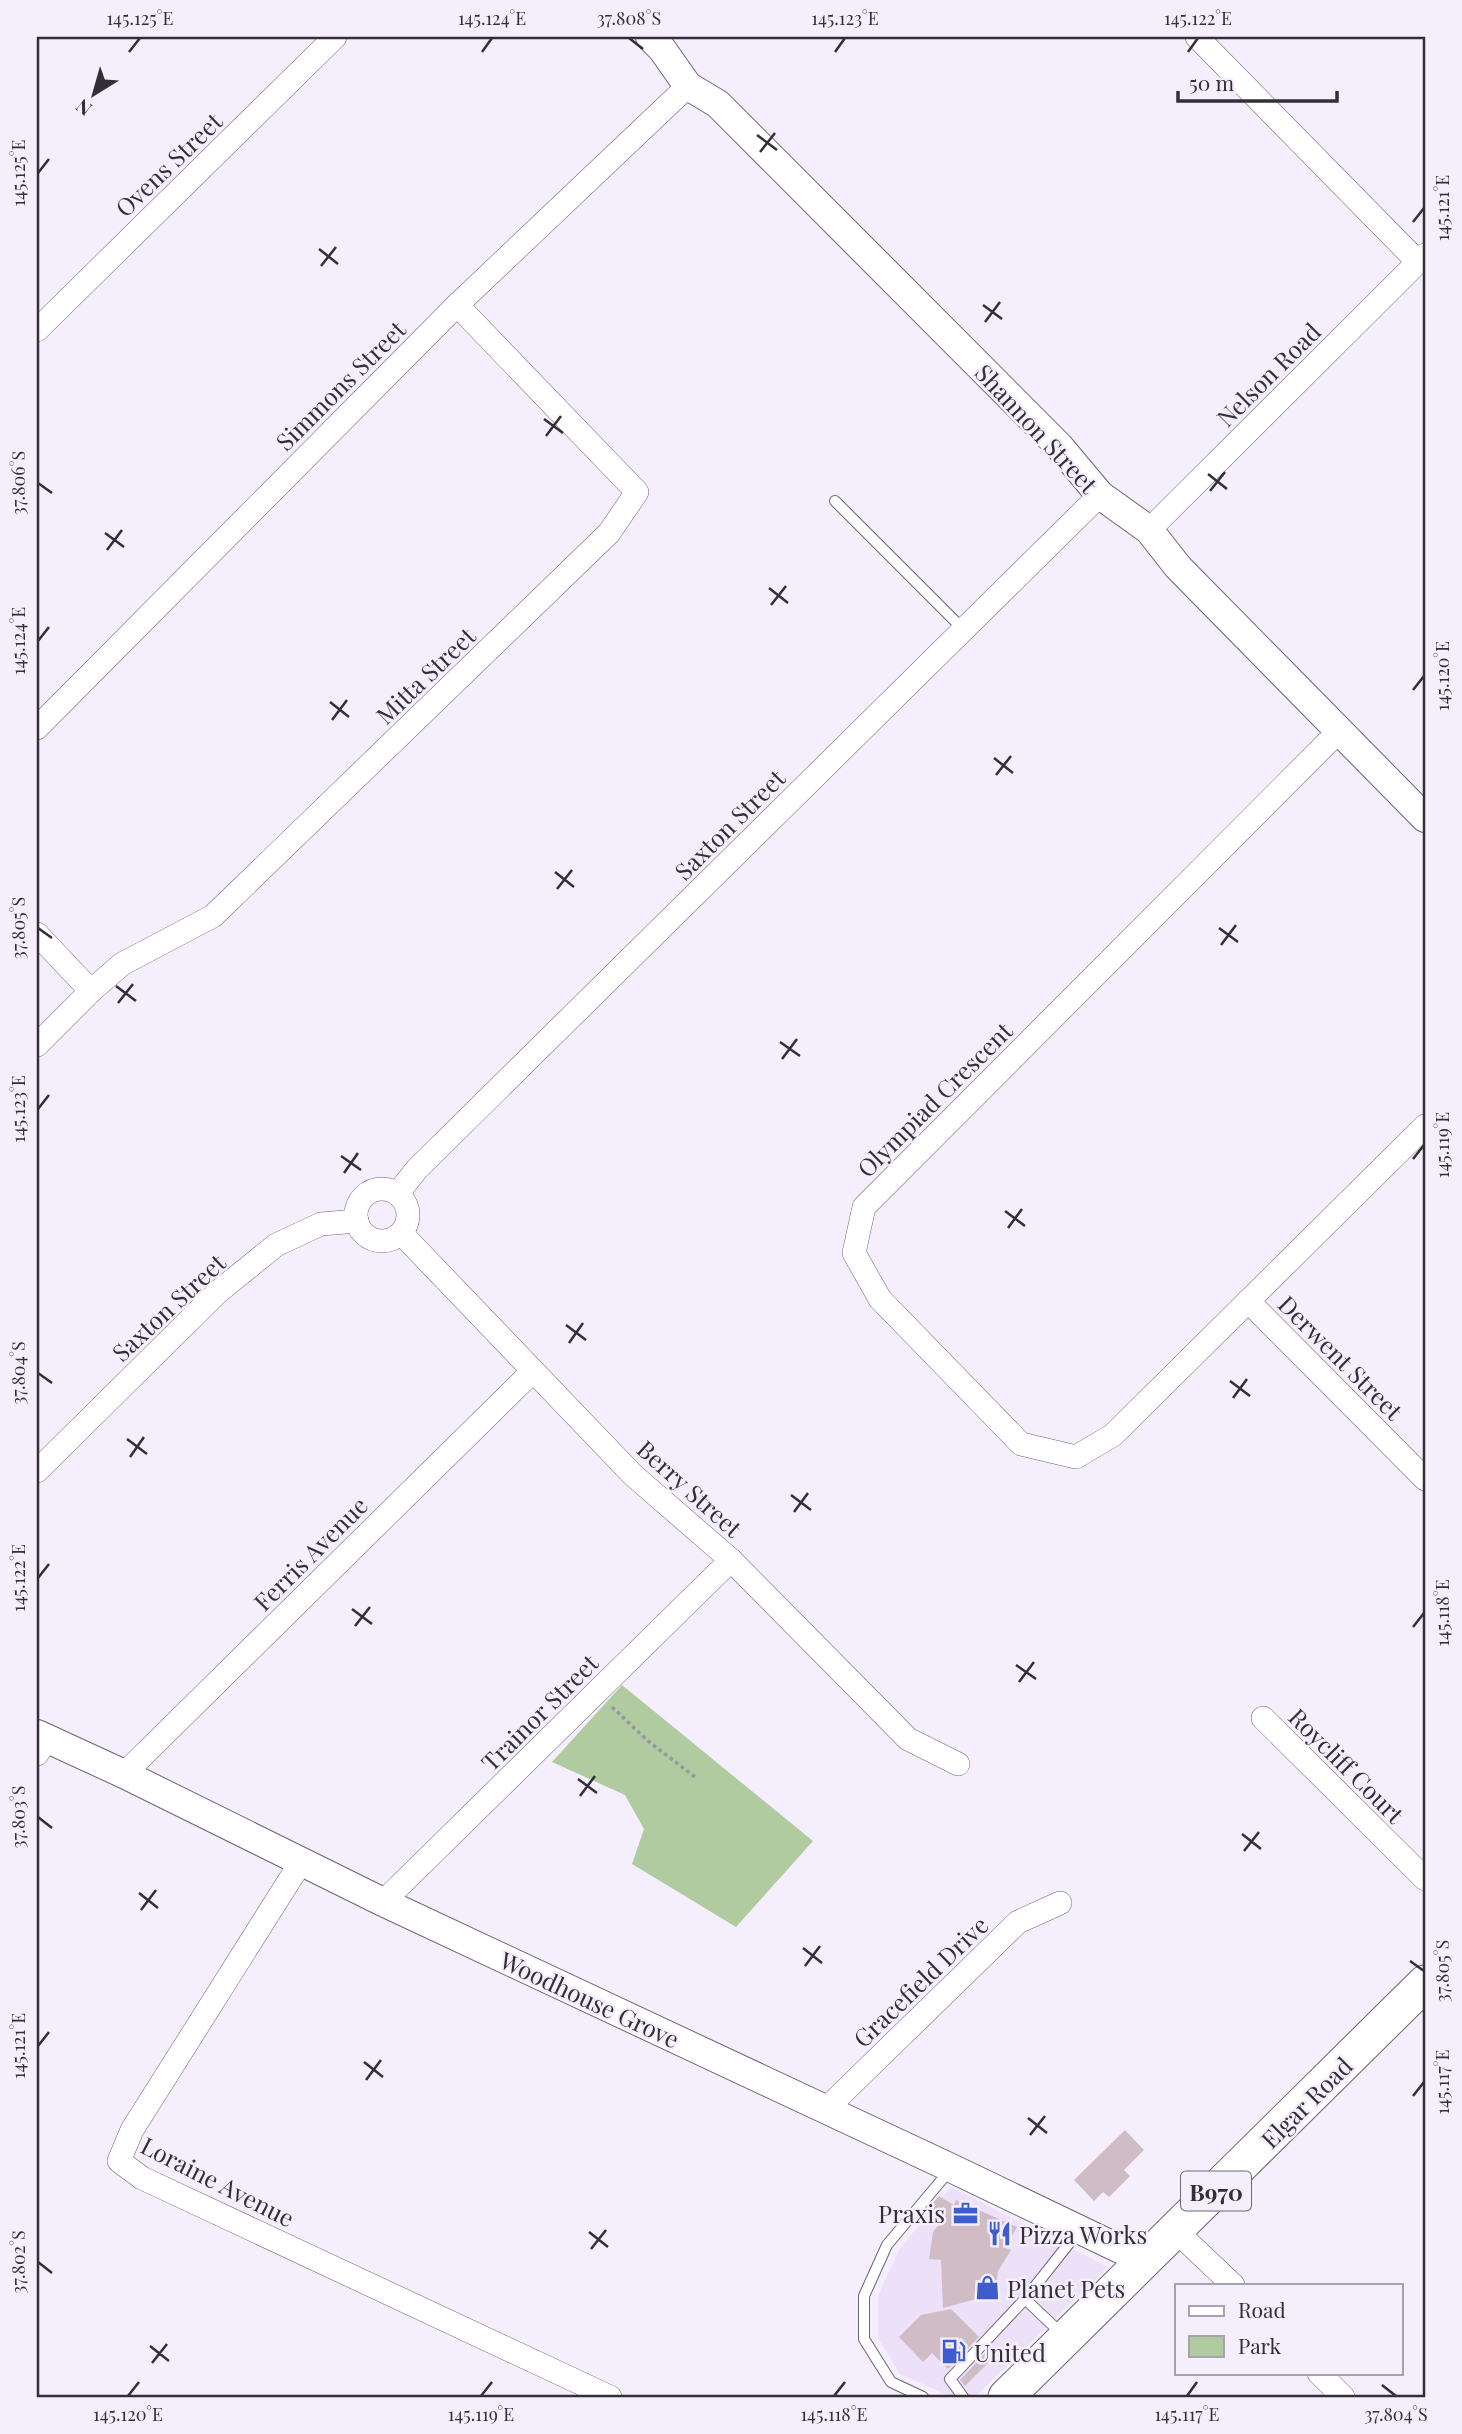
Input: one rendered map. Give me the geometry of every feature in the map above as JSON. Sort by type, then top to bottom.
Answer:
[{"type":"main road","name":"Elgar Road","points":[[1006,2397],[1425,1983]]},
{"type":"street","name":"Ovens Street","points":[[37,330],[335,37]]},
{"type":"street","name":"Shannon Street","points":[[650,37],[662,49],[688,86],[718,104],[1059,446],[1100,495],[1150,530],[1178,567],[1424,814]]},
{"type":"street","points":[[1196,37],[1422,259]]},
{"type":"street","name":"Simmons Street","points":[[37,728],[457,305],[688,86]]},
{"type":"street","name":"Nelson Road","points":[[1150,530],[1422,259]]},
{"type":"street","name":"Mitta Street","points":[[37,1045],[121,964],[213,916],[609,533],[637,492],[457,305]]},
{"type":"street","name":"Saxton Street","points":[[398,1194],[427,1159],[1100,495]]},
{"type":"street","name":"Olympiad Crescent","points":[[1339,731],[864,1207],[854,1254],[880,1299],[1021,1444],[1076,1457],[1113,1435],[1425,1126]]},
{"type":"street","points":[[37,934],[91,991]]},
{"type":"street","points":[[386,1188],[398,1194],[405,1202],[407,1224],[401,1233],[388,1240],[373,1239],[360,1228],[357,1221],[359,1203],[375,1189],[386,1188]]},
{"type":"street","name":"Saxton Street","points":[[37,1471],[218,1292],[276,1245],[321,1224],[357,1221]]},
{"type":"street","name":"Berry Street","points":[[401,1233],[634,1475],[731,1560],[908,1739],[958,1764]]},
{"type":"street","name":"Derwent Street","points":[[1248,1301],[1425,1479]]},
{"type":"street","name":"Ferris Avenue","points":[[124,1774],[533,1371]]},
{"type":"street","name":"Trainor Street","points":[[383,1902],[731,1560]]},
{"type":"street","name":"Roycliff Court","points":[[1263,1718],[1425,1879]]},
{"type":"street","name":"Woodhouse Grove","points":[[40,1742],[124,1774],[383,1902],[1145,2261]]},
{"type":"street","name":"Loraine Avenue","points":[[301,1862],[132,2130],[119,2161],[142,2178],[610,2397]]},
{"type":"street","name":"Gracefield Drive","points":[[826,2109],[1018,1922],[1060,1903]]},
{"type":"street","points":[[1176,2231],[1232,2284]]},
{"type":"street","points":[[1320,2374],[1343,2397]]},
{"type":"lane","points":[[835,501],[963,629]]},
{"type":"lane","points":[[923,2397],[891,2382],[864,2339],[864,2296],[887,2245],[951,2168]]},
{"type":"lane","points":[[963,2397],[950,2379],[1025,2299],[1080,2230]]},
{"type":"lane","points":[[1025,2299],[1067,2338]]},
{"type":"path","points":[[612,1707],[648,1741],[695,1777]]},
{"type":"shaded area","points":[[951,2187],[1108,2267],[975,2397],[952,2397],[900,2374],[878,2338],[878,2296],[900,2248]]},
{"type":"green space","points":[[622,1685],[813,1841],[736,1927],[632,1864],[644,1829],[625,1795],[552,1762]]},
{"type":"building","points":[[1125,2130],[1144,2150],[1124,2170],[1130,2176],[1109,2197],[1103,2192],[1094,2201],[1074,2180]]},
{"type":"building","points":[[939,2196],[954,2205],[956,2200],[1017,2227],[1005,2248],[1011,2250],[998,2271],[995,2294],[943,2308],[941,2260],[929,2259],[933,2232],[943,2219],[925,2212]]},
{"type":"building","points":[[951,2309],[979,2337],[948,2369],[932,2353],[923,2362],[899,2337],[921,2315]]},
{"type":"building","points":[[990,2348],[996,2355],[965,2386],[960,2380]]},
{"type":"place","name":"Praxis","points":[[965,2213]]},
{"type":"place","name":"Pizza Works","points":[[999,2234]]},
{"type":"place","name":"Planet Pets","points":[[987,2288]]},
{"type":"place","name":"United","points":[[954,2352]]}]
